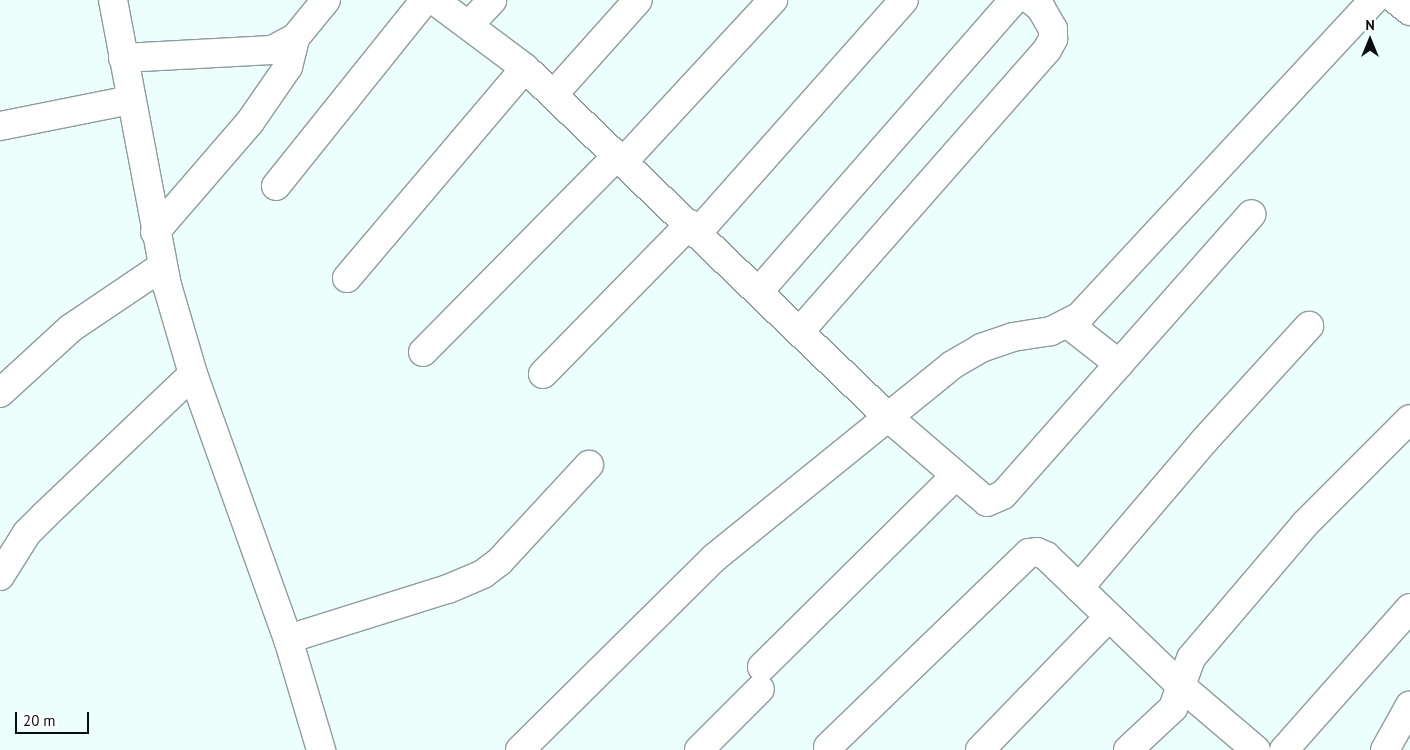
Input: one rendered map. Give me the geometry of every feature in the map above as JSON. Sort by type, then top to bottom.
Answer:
[{"type":"street","points":[[113,0],[130,100],[163,266],[194,374],[288,639],[321,750]]},
{"type":"street","points":[[123,58],[272,50],[294,38],[326,0]]},
{"type":"street","points":[[276,186],[425,0]]},
{"type":"street","points":[[434,0],[525,68],[760,290],[888,417],[978,497],[987,502],[995,501],[1252,214]]},
{"type":"street","points":[[469,25],[492,0]]},
{"type":"street","points":[[553,95],[638,0]]},
{"type":"street","points":[[423,352],[620,159],[773,0]]},
{"type":"street","points":[[543,374],[694,228],[904,0]]},
{"type":"street","points":[[760,290],[1014,0]]},
{"type":"street","points":[[520,750],[714,558],[966,356],[1013,337],[1051,330],[1068,324],[1080,316],[1374,0]]},
{"type":"street","points":[[1396,0],[1410,11]]},
{"type":"street","points":[[801,330],[1047,50],[1053,39],[1053,29],[1040,3]]},
{"type":"street","points":[[155,232],[250,122],[288,67],[294,38]]},
{"type":"street","points":[[347,278],[525,68]]},
{"type":"street","points":[[0,126],[130,100]]},
{"type":"street","points":[[0,393],[71,328],[163,266]]},
{"type":"street","points":[[1068,324],[1119,364]]},
{"type":"street","points":[[1079,588],[1204,441],[1309,326]]},
{"type":"street","points":[[0,576],[27,534],[45,514],[194,374]]},
{"type":"street","points":[[1128,750],[1173,708],[1182,688],[1191,658],[1305,524],[1410,419]]},
{"type":"street","points":[[288,639],[448,589],[483,574],[500,561],[589,465]]},
{"type":"street","points":[[699,750],[761,678],[955,476]]},
{"type":"street","points":[[828,748],[1029,553],[1046,556],[1182,688],[1256,750]]},
{"type":"street","points":[[1284,750],[1410,608]]},
{"type":"street","points":[[980,750],[1109,617]]},
{"type":"street","points":[[1386,750],[1410,705]]}]
